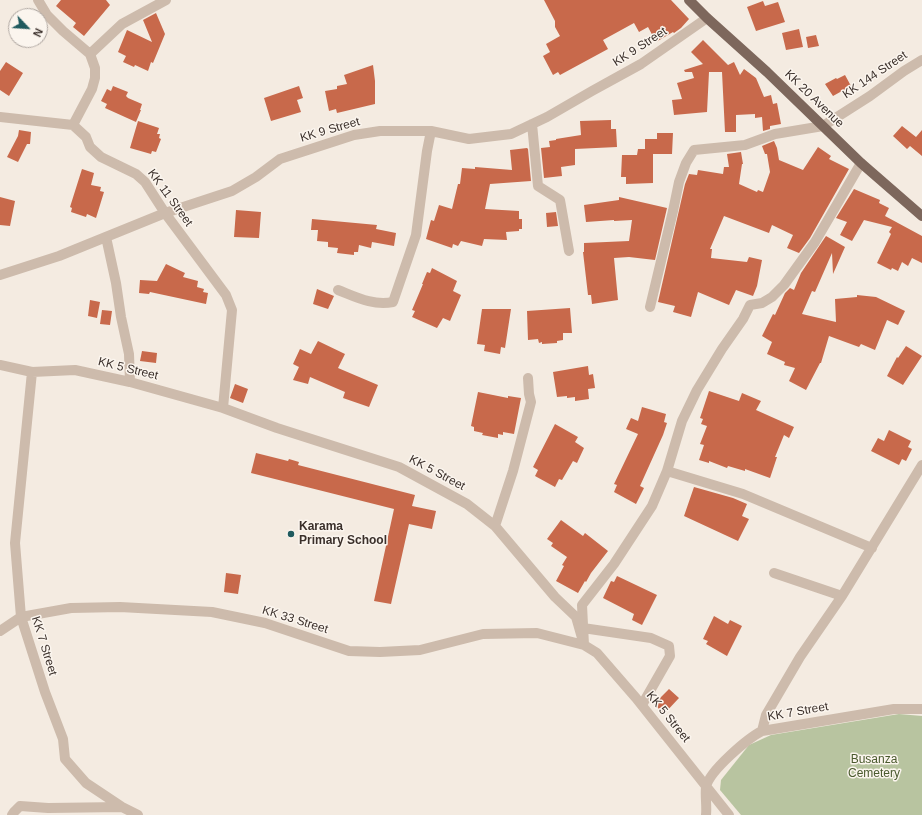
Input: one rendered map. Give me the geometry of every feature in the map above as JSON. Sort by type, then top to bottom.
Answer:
[{"type":"main road","name":"KK 20 Avenue","points":[[689,0],[706,18],[767,72],[861,163],[922,216]]},
{"type":"street","points":[[0,117],[73,126],[92,89],[95,78],[95,68],[90,54],[63,31],[47,14],[38,0]]},
{"type":"street","points":[[90,54],[122,24],[166,0]]},
{"type":"street","name":"KK 9 Street","points":[[0,275],[59,256],[165,213],[232,191],[256,177],[280,159],[354,135],[380,132],[431,132],[469,139],[511,134],[547,117],[641,64],[706,18]]},
{"type":"street","name":"KK 144 Street","points":[[823,126],[922,60]]},
{"type":"street","points":[[532,124],[538,186],[560,200],[568,251]]},
{"type":"street","name":"KK 11 Street","points":[[73,126],[86,137],[90,147],[101,157],[136,174],[145,182],[165,213],[226,295],[232,310],[223,408]]},
{"type":"street","points":[[650,307],[674,211],[679,182],[686,163],[694,150],[745,144],[775,134],[823,126]]},
{"type":"street","points":[[338,290],[371,303],[385,304],[393,302],[416,235],[427,151],[431,132]]},
{"type":"street","points":[[584,644],[582,605],[614,564],[652,506],[666,471],[682,421],[697,390],[722,349],[743,319],[750,305],[762,303],[772,297],[784,285],[815,242],[861,163]]},
{"type":"street","points":[[106,237],[129,354],[130,382]]},
{"type":"street","name":"KK 5 Street","points":[[0,365],[32,372],[75,370],[130,382],[223,408],[277,428],[399,468],[467,504],[495,526],[555,597],[576,617],[584,644],[597,653],[642,705],[729,815]]},
{"type":"street","name":"KK 7 Street","points":[[32,372],[15,543],[21,617],[45,692],[63,739],[65,759],[86,783],[122,807],[138,815]]},
{"type":"street","points":[[495,526],[513,471],[529,410],[530,402],[528,394],[528,378]]},
{"type":"street","points":[[762,731],[766,715],[800,657],[842,596],[922,465]]},
{"type":"street","points":[[666,471],[743,494],[872,548]]},
{"type":"street","points":[[774,573],[842,596]]},
{"type":"street","name":"KK 33 Street","points":[[0,631],[21,617],[71,608],[120,607],[212,612],[265,623],[349,651],[380,652],[420,650],[483,634],[537,633],[584,644]]},
{"type":"street","points":[[583,628],[651,638],[669,646],[670,656],[642,705]]},
{"type":"street","name":"KK 7 Street","points":[[706,786],[715,772],[739,746],[762,731],[894,709],[922,709]]},
{"type":"street","points":[[706,786],[706,815]]},
{"type":"street","points":[[12,815],[20,806],[48,808],[122,807]]},
{"type":"green space","name":"Busanza Cemetery","points":[[899,714],[922,716],[922,815],[741,815],[720,790],[721,780],[749,745],[771,735]]},
{"type":"building","points":[[61,0],[106,0],[110,5],[84,36],[73,27],[76,23],[56,6]]},
{"type":"building","points":[[544,0],[671,0],[689,19],[674,33],[673,32],[656,42],[648,27],[639,32],[634,23],[603,40],[608,49],[560,75],[558,72],[553,75],[543,56],[550,52],[546,44],[560,36],[555,27],[555,21]]},
{"type":"building","points":[[763,1],[765,6],[778,2],[785,22],[756,31],[747,7]]},
{"type":"building","points":[[156,13],[165,34],[153,63],[151,62],[148,71],[135,65],[134,67],[123,62],[126,56],[118,52],[127,30],[152,42],[143,20]]},
{"type":"building","points":[[799,29],[803,47],[786,50],[782,33]]},
{"type":"building","points":[[816,35],[819,46],[808,48],[806,37]]},
{"type":"building","points":[[703,40],[728,65],[734,62],[740,75],[744,69],[756,78],[764,97],[771,95],[773,104],[777,103],[781,124],[770,126],[770,129],[763,131],[762,117],[755,118],[755,114],[736,115],[736,132],[725,132],[722,72],[709,72],[707,112],[674,115],[672,100],[682,99],[677,83],[694,78],[692,72],[685,72],[684,70],[703,64],[691,52]]},
{"type":"building","points":[[6,62],[23,73],[9,96],[0,90],[0,71]]},
{"type":"building","points":[[373,65],[375,104],[337,113],[336,109],[329,111],[325,91],[337,89],[337,86],[347,84],[344,75]]},
{"type":"building","points":[[845,75],[851,86],[833,96],[825,84]]},
{"type":"building","points":[[113,86],[128,92],[126,96],[128,98],[142,104],[136,122],[105,108],[107,104],[101,101],[107,89],[111,91]]},
{"type":"building","points":[[299,86],[303,98],[297,100],[301,112],[271,121],[264,98]]},
{"type":"building","points":[[611,120],[611,129],[616,129],[617,147],[575,149],[575,165],[561,167],[562,176],[544,178],[541,148],[550,147],[549,141],[581,135],[580,121]]},
{"type":"building","points":[[138,121],[159,128],[157,134],[160,134],[159,138],[161,139],[156,152],[152,151],[151,154],[130,148]]},
{"type":"building","points":[[902,126],[916,137],[922,130],[922,156],[910,146],[907,149],[893,136]]},
{"type":"building","points":[[19,130],[31,132],[30,144],[27,144],[18,162],[7,157],[18,136]]},
{"type":"building","points":[[657,133],[673,133],[672,154],[653,154],[653,183],[626,184],[626,177],[621,177],[622,155],[637,155],[638,149],[645,149],[645,139],[657,139]]},
{"type":"building","points":[[774,141],[779,160],[803,170],[818,147],[831,156],[829,159],[849,169],[810,238],[799,253],[787,248],[793,235],[772,225],[769,233],[724,216],[710,249],[712,249],[711,258],[747,262],[749,257],[762,260],[757,286],[753,296],[736,290],[729,305],[698,292],[691,317],[673,312],[675,306],[658,302],[685,184],[689,174],[697,175],[698,170],[723,174],[724,167],[729,167],[727,154],[741,152],[743,164],[739,184],[757,192],[758,190],[763,192],[770,172],[767,154],[765,154],[762,146]]},
{"type":"building","points":[[527,148],[531,181],[490,184],[485,209],[519,211],[519,219],[522,219],[522,229],[519,229],[519,231],[506,232],[507,240],[484,239],[482,246],[461,241],[458,246],[453,244],[452,248],[426,239],[431,220],[434,221],[439,205],[452,209],[458,184],[460,184],[462,168],[475,169],[475,167],[512,170],[510,150]]},
{"type":"building","points":[[82,169],[94,173],[91,185],[101,187],[100,191],[104,192],[96,218],[87,214],[86,217],[71,212],[72,208],[70,207]]},
{"type":"building","points":[[854,189],[880,200],[879,203],[889,208],[885,216],[922,236],[922,263],[912,258],[908,266],[902,262],[898,271],[892,268],[891,270],[877,263],[891,234],[889,232],[892,227],[864,220],[852,241],[840,235],[847,222],[836,218]]},
{"type":"building","points":[[0,197],[15,201],[10,226],[0,225]]},
{"type":"building","points":[[619,197],[667,208],[655,260],[629,257],[614,258],[618,300],[592,304],[591,295],[588,295],[583,252],[584,243],[629,241],[632,220],[586,222],[584,205],[619,200]]},
{"type":"building","points":[[236,210],[261,212],[259,238],[234,237]]},
{"type":"building","points":[[556,212],[558,226],[547,227],[546,213]]},
{"type":"building","points":[[312,219],[377,225],[376,229],[396,233],[394,246],[372,242],[371,248],[359,245],[358,252],[354,252],[354,255],[337,253],[338,248],[328,247],[328,242],[317,241],[318,230],[311,230]]},
{"type":"building","points":[[826,236],[845,247],[833,274],[832,253],[815,292],[812,291],[802,314],[836,322],[835,299],[857,297],[857,295],[876,297],[905,311],[898,325],[887,320],[875,350],[861,344],[859,347],[829,336],[821,363],[806,390],[789,381],[795,368],[784,365],[785,362],[767,354],[772,342],[762,336],[773,314],[775,315],[785,293],[790,288],[794,290],[801,273]]},
{"type":"building","points":[[166,264],[185,273],[183,277],[198,281],[197,287],[204,289],[203,292],[208,293],[206,304],[150,292],[149,294],[139,293],[140,280],[157,281]]},
{"type":"building","points":[[432,268],[457,281],[453,291],[461,295],[450,321],[443,318],[437,328],[412,317],[415,311],[412,310],[422,284],[427,272],[430,273]]},
{"type":"building","points":[[317,289],[334,296],[328,309],[313,304]]},
{"type":"building","points":[[90,300],[100,302],[97,318],[88,316]]},
{"type":"building","points":[[570,308],[572,333],[563,333],[563,340],[557,341],[557,343],[542,344],[542,342],[539,343],[538,339],[528,340],[527,311]]},
{"type":"building","points":[[482,309],[511,309],[505,348],[501,347],[500,354],[484,351],[485,345],[477,344]]},
{"type":"building","points":[[102,310],[112,311],[110,325],[100,324]]},
{"type":"building","points":[[318,341],[345,354],[338,368],[378,385],[369,407],[343,398],[345,392],[310,377],[308,384],[293,380],[299,367],[293,364],[300,349],[311,354]]},
{"type":"building","points":[[906,346],[922,356],[903,385],[887,376],[897,357],[898,358]]},
{"type":"building","points":[[142,351],[157,353],[156,363],[140,361]]},
{"type":"building","points":[[588,366],[589,375],[593,374],[595,388],[588,389],[589,399],[575,401],[575,397],[557,397],[553,372]]},
{"type":"building","points":[[235,384],[248,389],[243,403],[230,398]]},
{"type":"building","points":[[709,391],[739,401],[742,393],[761,401],[756,410],[794,427],[789,438],[784,435],[775,457],[777,457],[770,478],[745,469],[745,471],[728,466],[727,468],[709,461],[709,463],[699,460],[704,445],[700,444],[707,426],[701,424],[703,419],[700,418]]},
{"type":"building","points":[[478,392],[508,398],[508,396],[521,398],[514,434],[503,432],[503,435],[498,434],[498,438],[482,435],[483,433],[474,431],[474,427],[471,426]]},
{"type":"building","points":[[642,407],[666,414],[664,422],[667,423],[640,486],[644,488],[636,504],[614,492],[617,485],[614,484],[638,434],[626,429],[631,418],[638,421]]},
{"type":"building","points":[[555,424],[578,437],[575,442],[584,448],[577,463],[573,461],[562,480],[559,479],[555,487],[535,476],[538,470],[533,467]]},
{"type":"building","points":[[889,430],[911,441],[908,447],[912,449],[906,461],[902,459],[899,465],[871,451],[878,438],[884,441]]},
{"type":"building","points":[[256,453],[288,461],[289,459],[299,462],[298,465],[415,495],[412,506],[436,511],[432,529],[409,524],[391,604],[374,601],[394,509],[251,473]]},
{"type":"building","points":[[694,487],[733,498],[747,504],[742,516],[749,519],[738,541],[684,516]]},
{"type":"building","points":[[561,520],[583,536],[585,533],[608,551],[586,582],[585,581],[578,593],[556,581],[564,566],[562,565],[567,557],[551,546],[553,543],[547,539]]},
{"type":"building","points":[[226,573],[241,575],[238,594],[224,592]]},
{"type":"building","points":[[617,576],[657,595],[642,625],[632,620],[634,614],[603,598],[611,581],[614,582]]},
{"type":"building","points":[[714,616],[728,624],[730,620],[742,626],[727,656],[706,644],[708,641],[703,639]]},
{"type":"building","points":[[669,689],[679,698],[664,714],[654,704]]},
{"type":"place","name":"Karama Primary School","points":[[291,534]]}]
